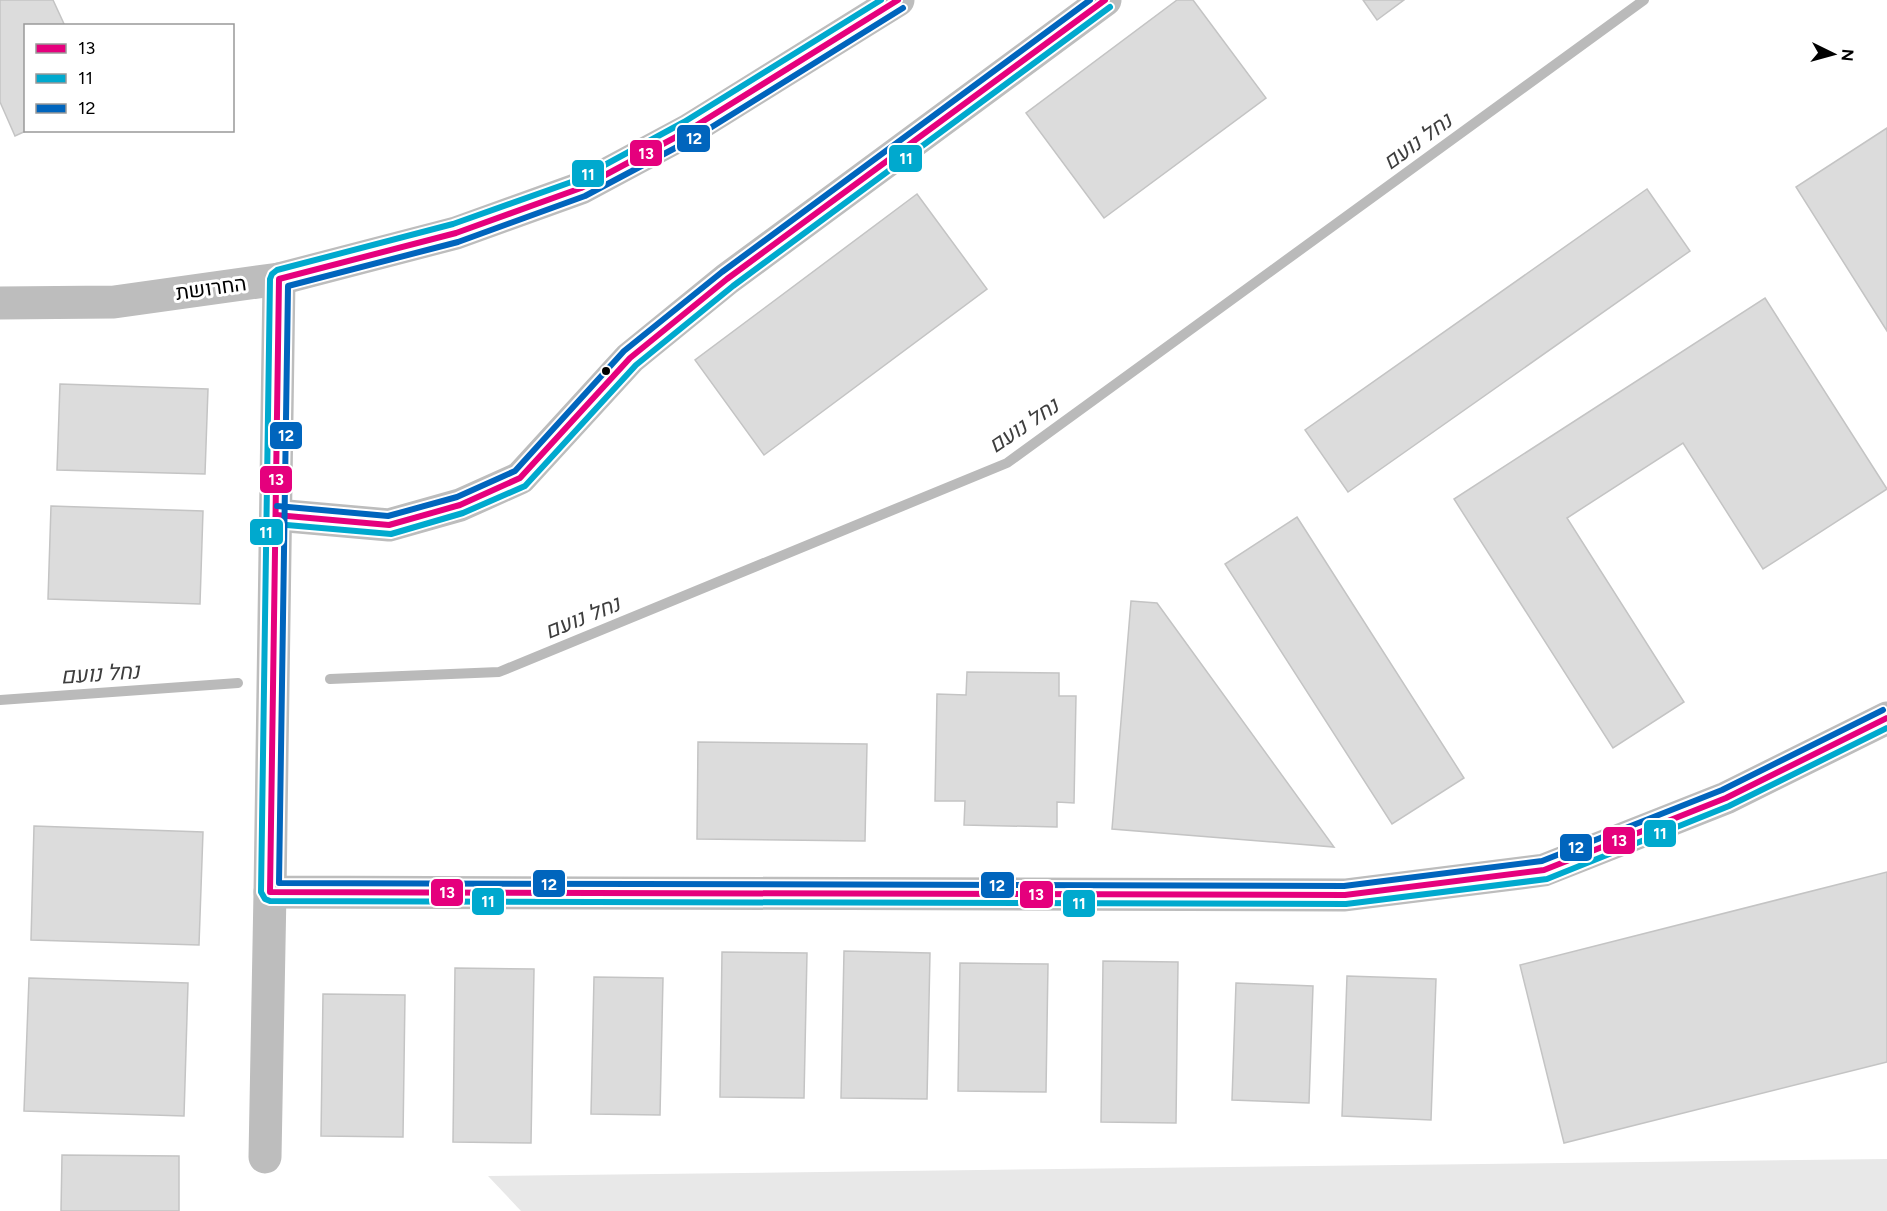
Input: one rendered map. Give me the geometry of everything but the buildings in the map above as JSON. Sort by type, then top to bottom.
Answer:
[{"type":"street","name":"החרושת","points":[[0,303],[114,302],[279,279],[456,233],[581,188],[689,130],[898,0]]},
{"type":"street","points":[[276,515],[389,525],[460,505],[520,478],[630,358],[736,272],[1106,0]]},
{"type":"street","points":[[265,1157],[279,279]]},
{"type":"street","points":[[270,892],[1345,895],[1544,870],[1726,798],[1887,718]]},
{"type":"shaded area","points":[[1887,1159],[1887,1211],[521,1211],[488,1176]]},
{"type":"waterway","name":"נחל נועם","points":[[330,679],[499,672],[1007,463],[1644,0]]},
{"type":"waterway","name":"נחל נועם","points":[[0,700],[238,683]]},
{"type":"transit line","name":"11","points":[[881,0],[684,122],[577,180],[453,224],[277,270],[272,274],[270,279],[261,892],[265,899],[270,901],[1346,904],[1547,879],[1729,806],[1887,728]]},
{"type":"transit line","name":"13","points":[[898,0],[689,130],[581,188],[456,233],[279,279],[270,892],[1345,895],[1544,870],[1726,798],[1887,718]]},
{"type":"transit line","name":"12","points":[[277,506],[388,516],[457,497],[515,471],[624,351],[722,272],[1090,0]]},
{"type":"transit line","name":"13","points":[[276,515],[389,525],[460,505],[520,478],[630,358],[727,279],[1105,0]]},
{"type":"transit line","name":"11","points":[[275,524],[391,534],[463,513],[525,486],[636,365],[733,286],[1110,7]]},
{"type":"transit line","name":"12","points":[[903,8],[694,138],[585,196],[458,242],[288,286],[279,883],[1344,886],[1542,861],[1722,790],[1883,710]]}]
